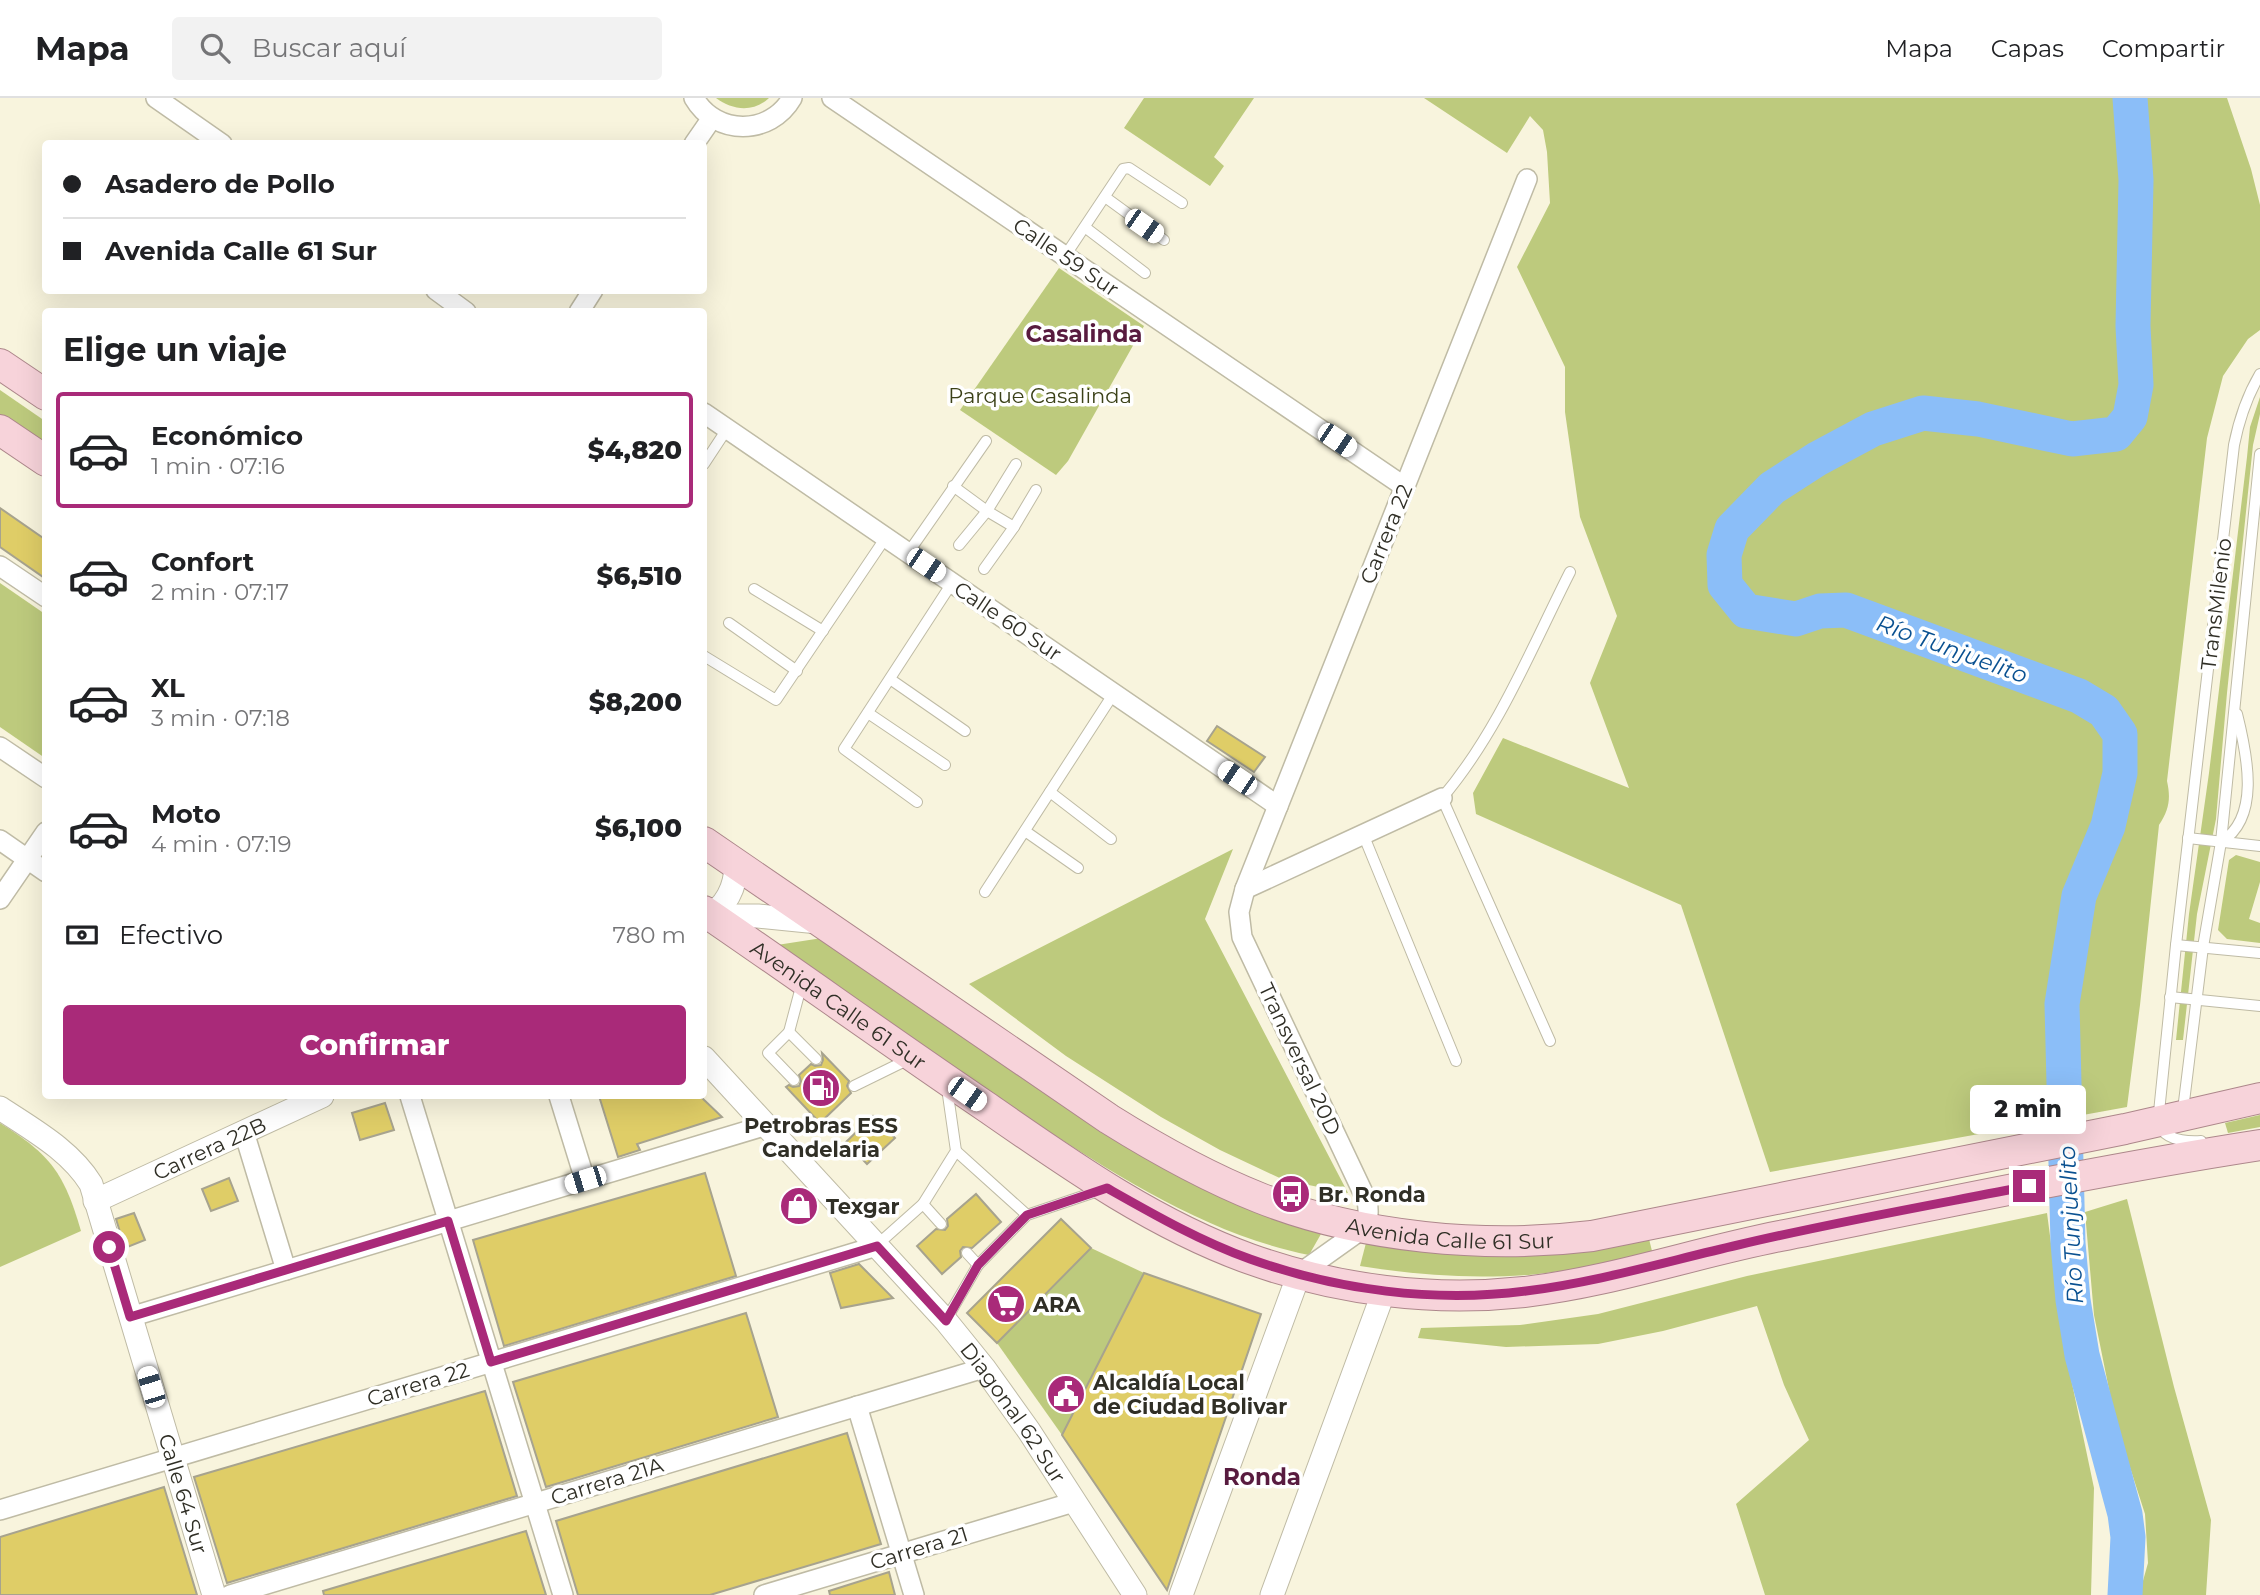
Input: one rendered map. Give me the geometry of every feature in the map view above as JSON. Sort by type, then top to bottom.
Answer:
[{"type":"main road","points":[[2,366],[42,392]]},
{"type":"main road","points":[[0,430],[42,458]]},
{"type":"main road","name":"Avenida Calle 61 Sur","points":[[707,844],[1018,1058],[1148,1143],[1262,1199],[1365,1227],[1457,1239],[1562,1240],[1631,1229],[2125,1129],[2170,1125],[2260,1098]]},
{"type":"main road","name":"Avenida Calle 61 Sur","points":[[707,916],[1107,1188],[1163,1219],[1251,1259],[1299,1274],[1384,1291],[1454,1295],[1551,1288],[1742,1244],[2029,1186],[2260,1145]]},
{"type":"street","points":[[156,98],[216,140]]},
{"type":"street","points":[[694,98],[699,107],[712,118],[735,126],[760,125],[775,117],[792,98]]},
{"type":"street","name":"Calle 59 Sur","points":[[832,98],[1405,487]]},
{"type":"street","points":[[697,140],[712,118]]},
{"type":"street","name":"Carrera 22","points":[[1245,889],[1527,179]]},
{"type":"street","points":[[441,294],[461,308]]},
{"type":"street","name":"Calle 60 Sur","points":[[707,415],[1278,806]]},
{"type":"street","points":[[0,566],[42,594]]},
{"type":"street","points":[[0,747],[42,775]]},
{"type":"street","points":[[1245,889],[1442,798]]},
{"type":"street","points":[[0,898],[42,838]]},
{"type":"street","points":[[0,840],[42,869]]},
{"type":"street","points":[[707,915],[719,909],[734,887],[736,864]]},
{"type":"street","name":"Transversal 20D","points":[[1245,889],[1239,912],[1242,937],[1367,1201],[1368,1219],[1365,1227]]},
{"type":"street","points":[[707,915],[758,916],[824,923]]},
{"type":"street","name":"Diagonal 62 Sur","points":[[707,1061],[946,1321],[984,1368],[1029,1431],[1135,1595]]},
{"type":"street","name":"Carrera 22B","points":[[95,1201],[316,1099]]},
{"type":"street","points":[[411,1099],[563,1595]]},
{"type":"street","points":[[560,1099],[585,1180]]},
{"type":"street","name":"Calle 64 Sur","points":[[0,1108],[58,1147],[80,1166],[90,1184],[214,1595]]},
{"type":"street","points":[[130,1317],[767,1125]]},
{"type":"street","points":[[244,1132],[286,1270]]},
{"type":"street","points":[[1181,1595],[1299,1274],[1365,1227]]},
{"type":"street","name":"Carrera 22","points":[[0,1510],[877,1246]]},
{"type":"street","points":[[1272,1595],[1384,1291]]},
{"type":"street","name":"Carrera 21A","points":[[230,1595],[984,1368]]},
{"type":"street","points":[[857,1406],[914,1595]]},
{"type":"street","name":"Carrera 21","points":[[764,1595],[1074,1502]]},
{"type":"lane","points":[[1065,256],[1123,169],[1129,168],[1182,203]]},
{"type":"lane","points":[[1105,197],[1164,240]]},
{"type":"lane","points":[[1086,228],[1145,273]]},
{"type":"lane","name":"TransMilenio","points":[[2170,1125],[2170,997],[2234,445],[2239,421],[2260,374]]},
{"type":"lane","points":[[707,459],[727,429]]},
{"type":"lane","points":[[908,553],[986,440]]},
{"type":"lane","name":"TransMilenio","points":[[2170,1125],[2196,1000],[2221,842],[2260,454]]},
{"type":"lane","points":[[959,545],[987,511],[1016,464]]},
{"type":"lane","points":[[953,486],[1014,527]]},
{"type":"lane","points":[[984,569],[1036,490]]},
{"type":"lane","points":[[707,658],[776,699],[886,537]]},
{"type":"lane","points":[[1550,1041],[1442,798],[1490,733],[1570,572]]},
{"type":"lane","points":[[917,802],[844,749],[952,583]]},
{"type":"lane","points":[[754,589],[823,631]]},
{"type":"lane","points":[[729,623],[797,671]]},
{"type":"lane","points":[[890,679],[965,731]]},
{"type":"lane","points":[[985,892],[1114,693]]},
{"type":"lane","name":"TransMilenio","points":[[2221,842],[2235,836],[2246,825],[2254,807],[2254,777],[2235,706]]},
{"type":"lane","points":[[868,713],[945,765]]},
{"type":"lane","points":[[1050,792],[1111,839]]},
{"type":"lane","points":[[1025,831],[1079,868]]},
{"type":"lane","points":[[1363,834],[1456,1061]]},
{"type":"lane","points":[[2188,838],[2260,846]]},
{"type":"lane","points":[[2176,945],[2260,953]]},
{"type":"lane","points":[[794,1080],[768,1053],[789,1032],[803,979]]},
{"type":"lane","points":[[2170,997],[2260,1006]]},
{"type":"lane","points":[[789,1032],[816,1059]]},
{"type":"lane","points":[[854,1086],[913,1056]]},
{"type":"lane","points":[[877,1246],[923,1204],[956,1151],[946,1080]]},
{"type":"lane","points":[[2138,1166],[2170,1125],[2203,1121],[2260,1108]]},
{"type":"lane","points":[[2170,1125],[2189,1142],[2216,1139]]},
{"type":"lane","points":[[956,1151],[1027,1215]]},
{"type":"lane","points":[[946,1321],[978,1265],[1027,1215],[1107,1188]]},
{"type":"lane","points":[[923,1204],[942,1224]]},
{"type":"lane","points":[[967,1253],[978,1265]]},
{"type":"green space","points":[[716,98],[769,98],[756,106],[742,108]]},
{"type":"green space","points":[[1144,98],[1254,98],[1214,157],[1224,166],[1210,186],[1124,128]]},
{"type":"green space","points":[[1424,98],[2227,98],[2260,205],[2260,330],[2248,339],[2223,376],[2207,438],[2167,781],[2168,804],[2159,825],[2127,1107],[1770,1172],[1681,905],[1476,814],[1473,793],[1503,738],[1629,788],[1590,683],[1617,616],[1580,517],[1565,412],[1565,367],[1517,267],[1550,203],[1543,130],[1530,116],[1507,153]]},
{"type":"green space","name":"Parque Casalinda","points":[[1059,268],[1144,326],[1068,461],[1056,475],[960,410]]},
{"type":"green space","points":[[0,390],[42,419],[42,446],[0,416]]},
{"type":"green space","points":[[2260,397],[2227,693],[2216,819],[2197,914],[2183,1040],[2176,1040],[2189,914],[2209,773],[2250,427]]},
{"type":"green space","points":[[0,583],[42,612],[42,756],[0,727]]},
{"type":"green space","points":[[1233,849],[1205,919],[1348,1193],[1284,1180],[1220,1150],[1161,1117],[1066,1056],[969,984]]},
{"type":"green space","points":[[2236,855],[2260,862],[2260,882],[2249,919],[2260,923],[2260,943],[2227,939],[2218,930],[2229,860]]},
{"type":"green space","points":[[822,938],[1258,1211],[1321,1234],[1309,1255],[1236,1234],[1200,1219],[1132,1183],[969,1079],[777,945]]},
{"type":"green space","points":[[2260,1115],[2260,1127],[2228,1133],[2225,1123]]},
{"type":"green space","points":[[0,1123],[32,1145],[53,1167],[68,1194],[81,1231],[0,1267]]},
{"type":"green space","points":[[2127,1199],[2174,1387],[2211,1520],[2206,1595],[2139,1595],[2148,1563],[2145,1514],[2116,1424],[2094,1315],[2085,1212]]},
{"type":"green space","points":[[2047,1213],[2065,1350],[2094,1488],[2091,1595],[1765,1595],[1736,1504],[1809,1440],[1784,1385],[1757,1306],[1663,1331],[1598,1344],[1506,1347],[1418,1338],[1421,1328],[1520,1325],[1598,1314],[1747,1276]]},
{"type":"green space","points":[[1367,1239],[1649,1239],[1652,1251],[1568,1270],[1516,1276],[1464,1276],[1360,1266]]},
{"type":"green space","points":[[1091,1248],[1144,1273],[1062,1435],[997,1343]]},
{"type":"building","points":[[0,508],[42,537],[42,576],[0,547]]},
{"type":"building","points":[[1217,726],[1265,757],[1254,772],[1207,741]]},
{"type":"building","name":"Petrobras ESS Candelaria","points":[[822,1053],[849,1081],[847,1086],[851,1093],[820,1123],[786,1087],[799,1086],[799,1075],[811,1064],[821,1065]]},
{"type":"building","points":[[600,1099],[703,1099],[722,1117],[637,1144],[640,1150],[618,1157]]},
{"type":"building","points":[[385,1103],[394,1130],[360,1140],[352,1113]]},
{"type":"building","points":[[873,1116],[895,1138],[867,1164],[846,1142]]},
{"type":"building","points":[[705,1173],[736,1276],[504,1346],[473,1240]]},
{"type":"building","points":[[229,1178],[238,1201],[211,1211],[202,1189]]},
{"type":"building","points":[[976,1194],[1001,1222],[972,1248],[963,1247],[960,1251],[961,1257],[942,1274],[917,1246],[936,1229],[945,1230],[948,1226],[947,1219]]},
{"type":"building","points":[[134,1213],[145,1240],[125,1248],[116,1219]]},
{"type":"building","points":[[1061,1219],[1091,1248],[997,1343],[967,1313]]},
{"type":"building","points":[[859,1264],[893,1298],[841,1308],[830,1273]]},
{"type":"building","points":[[1144,1273],[1261,1314],[1167,1590],[1062,1435]]},
{"type":"building","points":[[746,1313],[778,1417],[546,1487],[513,1382]]},
{"type":"building","points":[[485,1391],[517,1496],[227,1583],[194,1477]]},
{"type":"building","points":[[847,1433],[881,1544],[710,1595],[578,1595],[556,1521]]},
{"type":"building","points":[[164,1487],[197,1595],[0,1595],[0,1537]]},
{"type":"building","points":[[526,1531],[546,1595],[324,1595],[323,1591]]},
{"type":"building","points":[[889,1572],[895,1595],[830,1595],[829,1591]]},
{"type":"waterway","name":"Río Tunjuelito","points":[[2125,1595],[2128,1537],[2125,1514],[2082,1355],[2073,1300],[2068,1243],[2062,1004],[2079,896],[2108,826],[2120,773],[2120,734],[2104,711],[2079,696],[1846,610],[1820,611],[1796,619],[1746,611],[1725,585],[1724,555],[1732,529],[1772,488],[1817,459],[1873,429],[1923,413],[1978,419],[2072,439],[2116,434],[2130,417],[2136,385],[2133,326],[2136,180],[2130,98]]},
{"type":"place","name":"Petrobras ESS Candelaria","points":[[821,1088]]},
{"type":"place","name":"Br. Ronda","points":[[1291,1194]]},
{"type":"place","name":"Texgar","points":[[799,1206]]},
{"type":"place","name":"ARA","points":[[1006,1304]]},
{"type":"place","name":"Alcaldía Local de Ciudad Bolivar","points":[[1066,1394]]},
{"type":"district","name":"Casalinda","points":[[1084,334]]},
{"type":"district","name":"Ronda","points":[[1262,1477]]},
{"type":"route","points":[[109,1247],[130,1317],[448,1221],[491,1362],[877,1246],[946,1321],[978,1265],[1027,1215],[1107,1188],[1215,1244],[1299,1274],[1384,1291],[1454,1295],[1523,1292],[1581,1282],[1742,1244],[2029,1186]]}]
